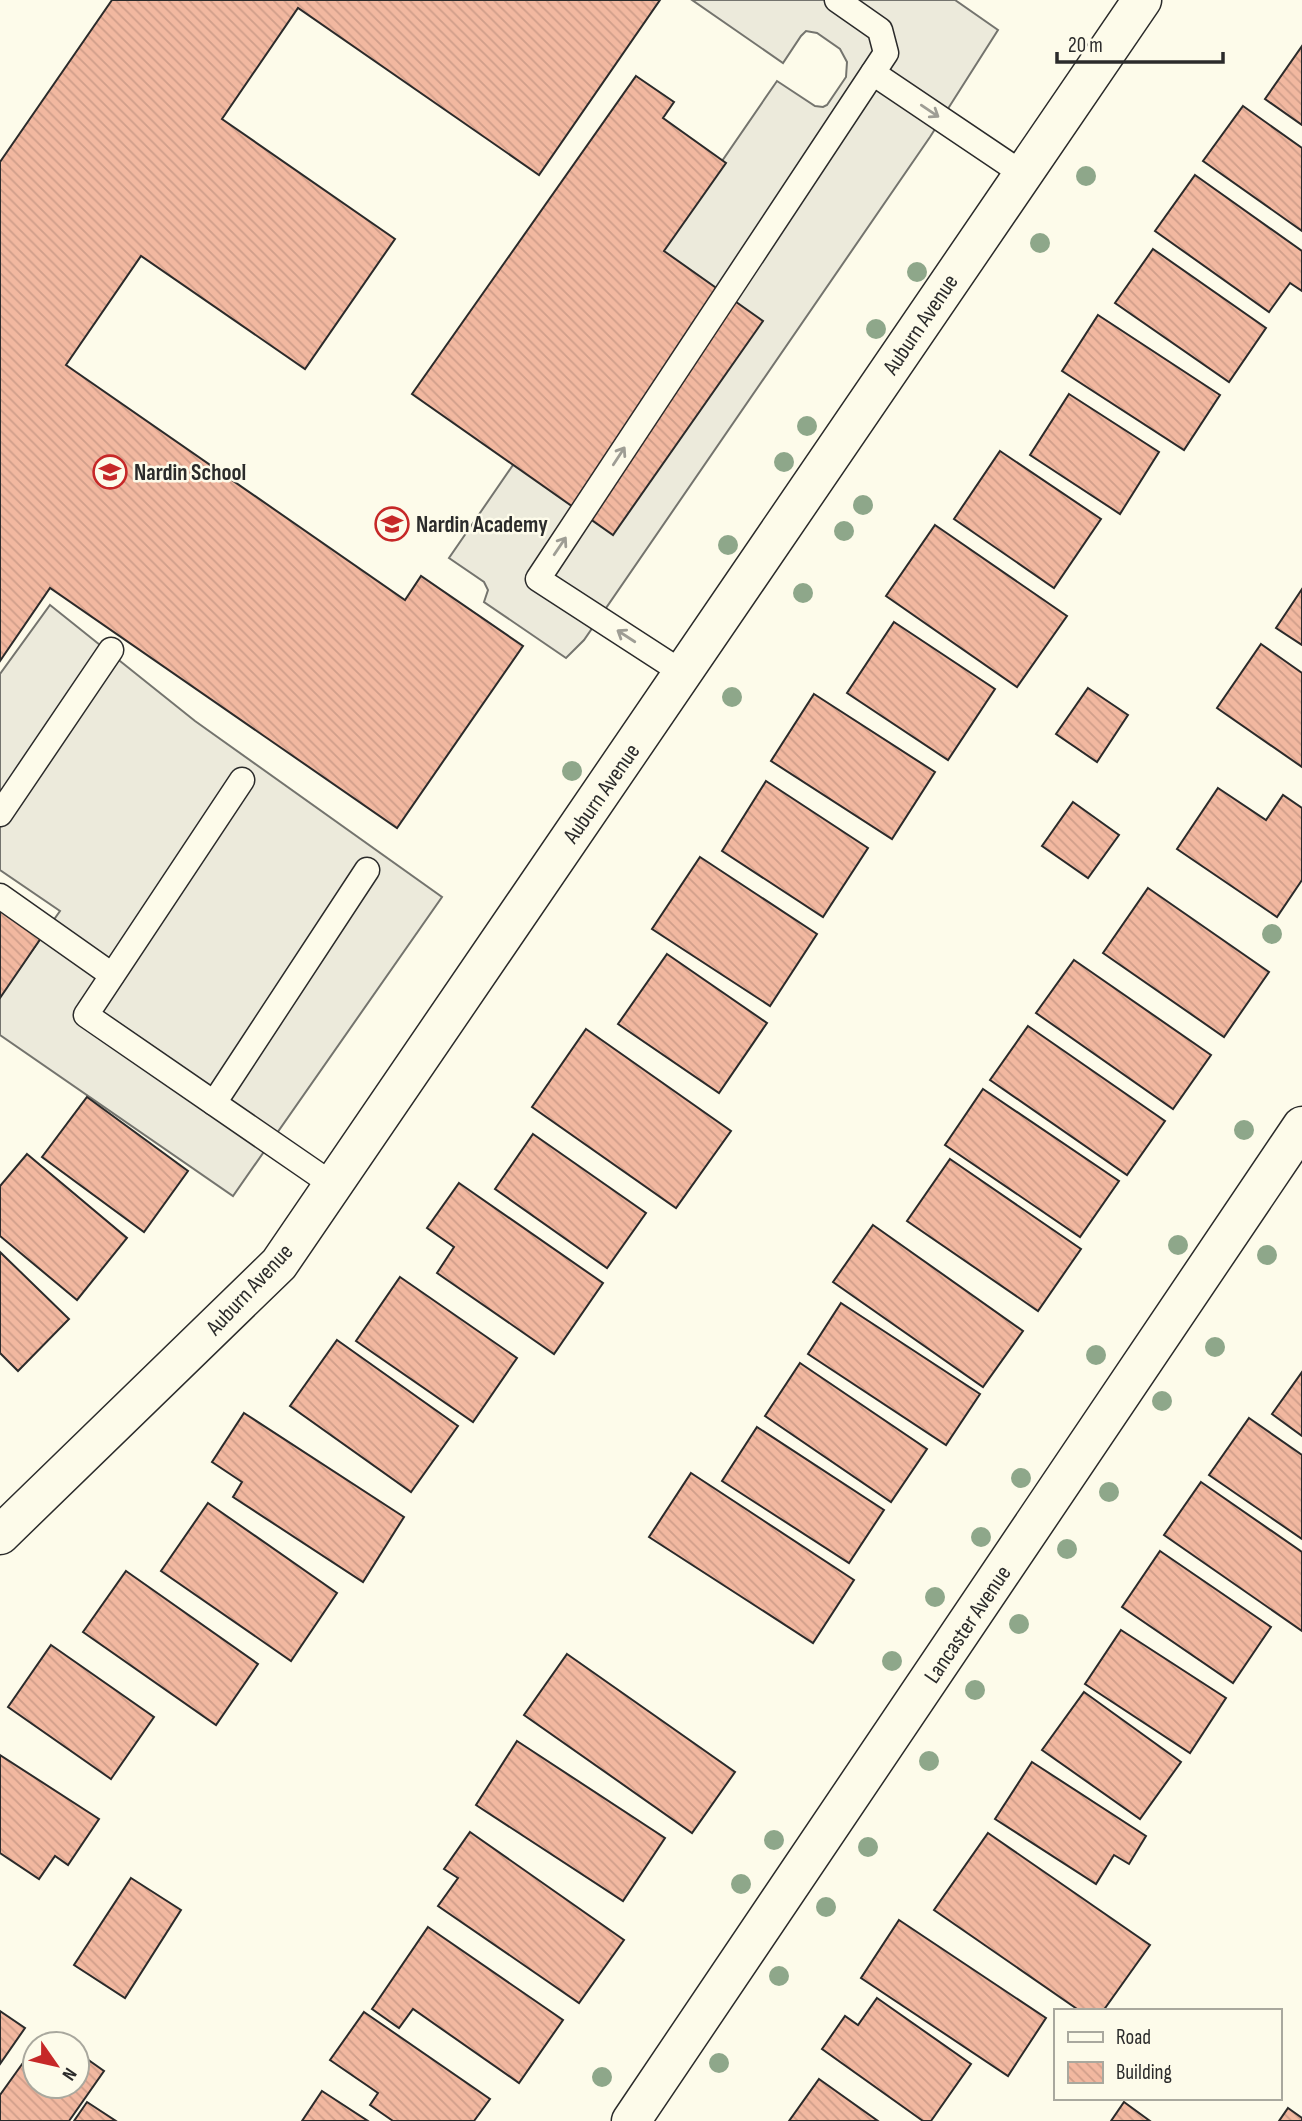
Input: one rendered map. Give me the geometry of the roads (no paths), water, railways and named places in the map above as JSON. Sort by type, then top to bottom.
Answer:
[{"type":"street","name":"Auburn Avenue","points":[[0,1535],[279,1264],[1142,0]]},
{"type":"street","name":"Lancaster Avenue","points":[[631,2121],[1302,1126]]},
{"type":"lane","points":[[683,673],[538,579],[886,53],[880,30],[836,0]]},
{"type":"lane","points":[[873,73],[1023,174]]},
{"type":"lane","points":[[0,814],[111,650]]},
{"type":"lane","points":[[242,780],[86,1015],[333,1185]]},
{"type":"lane","points":[[214,1103],[367,870]]},
{"type":"lane","points":[[0,896],[112,975]]},
{"type":"place","name":"Nardin School","points":[[110,472]]},
{"type":"place","name":"Nardin Academy","points":[[392,524]]}]
